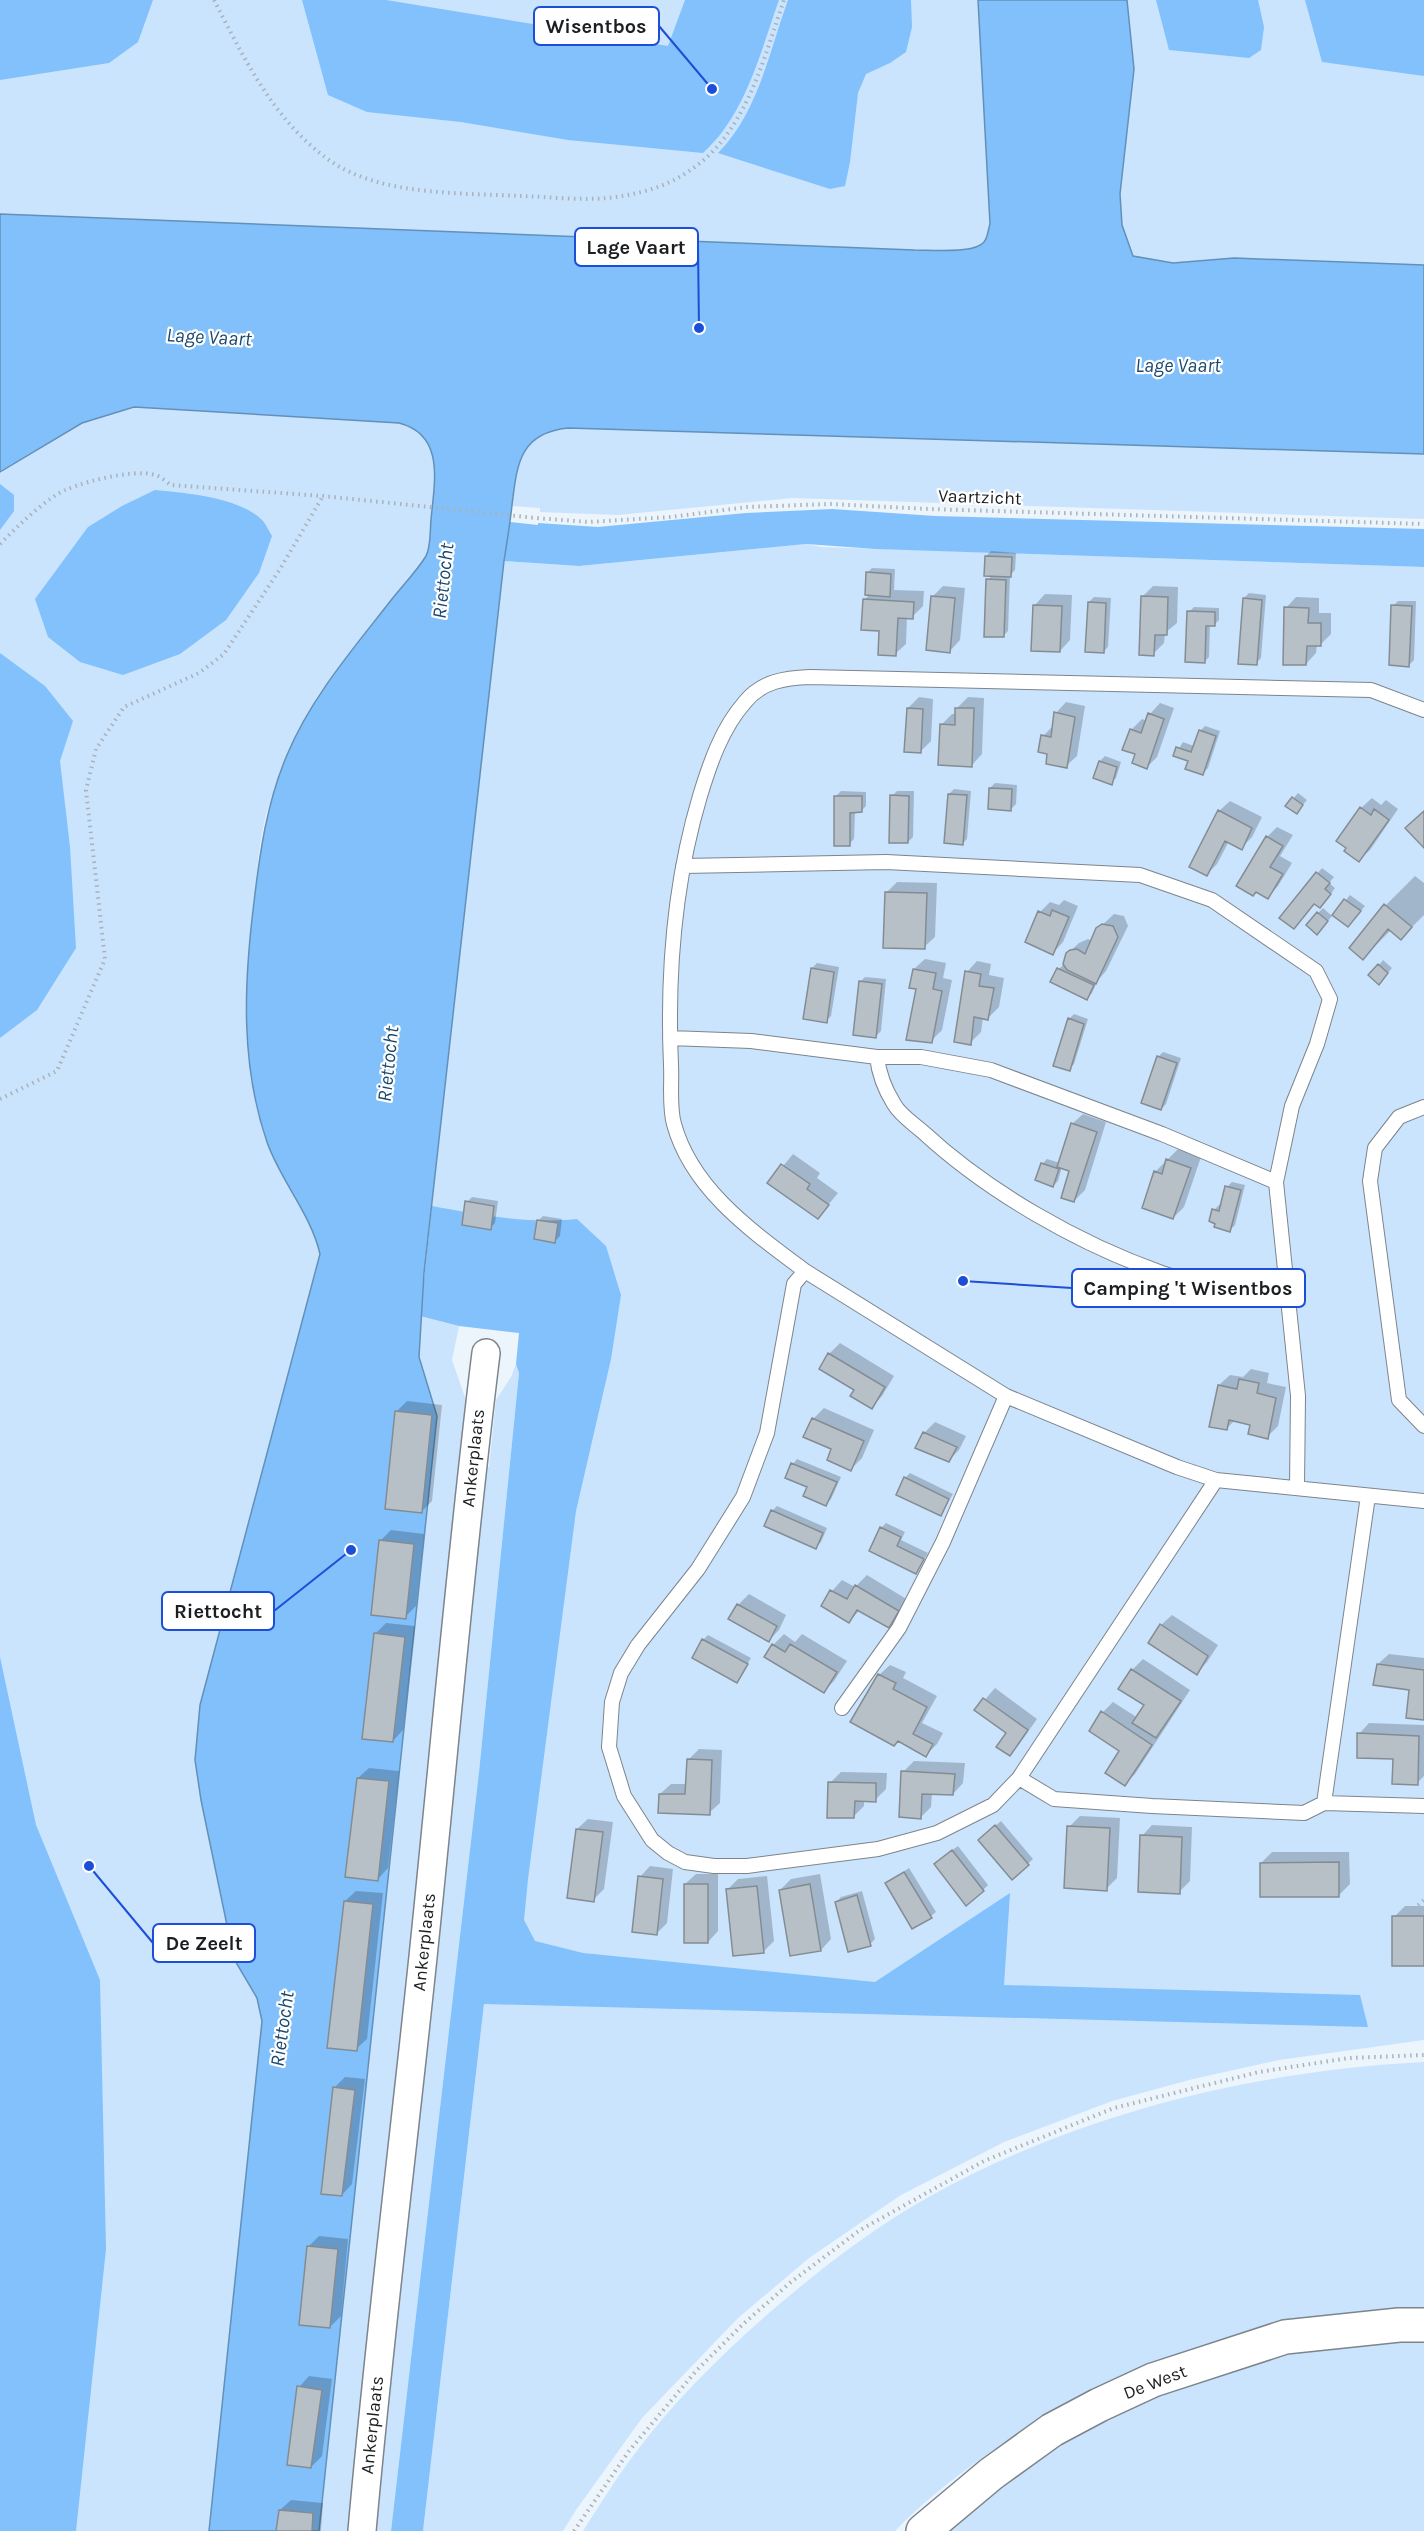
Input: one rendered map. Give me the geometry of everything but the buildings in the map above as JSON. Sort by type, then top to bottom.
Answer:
[{"type":"main road","name":"De West","points":[[923,2531],[991,2474],[1052,2430],[1153,2380],[1285,2337],[1399,2325],[1424,2325]]},
{"type":"street","name":"Ankerplaats","points":[[362,2531],[371,2423],[423,1959],[472,1468],[486,1353]]},
{"type":"lane","points":[[1424,710],[1371,690],[810,677],[783,679],[761,687],[745,701],[723,734],[709,766],[690,830],[672,945],[670,1038],[674,1123],[688,1158],[705,1185],[756,1234],[805,1270],[1006,1396],[1177,1467],[1216,1480],[1297,1486],[1424,1501]]},
{"type":"lane","points":[[683,866],[886,862],[1140,874],[1212,900],[1316,970],[1330,999],[1317,1044],[1292,1106],[1276,1182],[1298,1396],[1297,1486]]},
{"type":"lane","points":[[670,1038],[751,1041],[877,1057],[921,1057],[991,1070],[1162,1134],[1276,1182]]},
{"type":"lane","points":[[877,1057],[880,1078],[895,1106],[945,1153],[994,1188],[1098,1248],[1164,1274],[1231,1291],[1288,1298]]},
{"type":"lane","points":[[1424,1107],[1399,1117],[1375,1148],[1370,1181],[1399,1400],[1424,1426]]},
{"type":"lane","points":[[805,1270],[794,1284],[767,1433],[743,1497],[698,1569],[638,1645],[621,1673],[612,1702],[609,1747],[624,1796],[652,1840],[668,1853],[685,1862],[714,1866],[747,1866],[878,1849],[937,1833],[993,1805],[1019,1778],[1216,1480]]},
{"type":"lane","points":[[842,1708],[899,1628],[943,1542],[1006,1396]]},
{"type":"lane","points":[[1324,1803],[1368,1496]]},
{"type":"lane","points":[[1019,1778],[1054,1799],[1076,1801],[1304,1813],[1324,1803],[1424,1806]]},
{"type":"path","points":[[214,0],[241,52],[270,100],[307,143],[330,162],[360,177],[412,189],[578,199],[620,197],[656,189],[690,171],[706,157],[725,137],[740,114],[753,86],[784,0]]},
{"type":"path","name":"Vaartzicht","points":[[0,544],[28,516],[58,493],[108,476],[126,474],[155,475],[171,485],[323,496],[589,522],[670,517],[747,507],[830,504],[1424,524]]},
{"type":"path","points":[[0,1099],[57,1071],[105,959],[86,790],[96,749],[124,707],[199,673],[224,654],[280,569],[323,496]]},
{"type":"path","points":[[1409,1913],[1424,1900]]},
{"type":"path","points":[[574,2531],[629,2451],[696,2371],[742,2325],[791,2282],[860,2230],[984,2161],[1114,2108],[1259,2072],[1349,2058],[1424,2055]]},
{"type":"shaded area","points":[[0,0],[1424,0],[1424,265],[1234,258],[1173,263],[988,234],[984,241],[968,249],[933,251],[0,214]]},
{"type":"shaded area","points":[[0,0],[153,0],[138,42],[109,63],[0,80]]},
{"type":"shaded area","points":[[302,0],[386,0],[668,46],[685,0],[779,0],[758,61],[741,101],[718,137],[703,153],[568,140],[461,122],[367,112],[328,95]]},
{"type":"shaded area","points":[[788,0],[911,0],[912,27],[906,52],[890,63],[866,74],[858,93],[845,186],[830,189],[718,153],[732,137],[753,101]]},
{"type":"shaded area","points":[[1156,0],[1258,0],[1264,27],[1261,50],[1249,58],[1169,50]]},
{"type":"shaded area","points":[[1305,0],[1424,0],[1424,76],[1322,62]]},
{"type":"shaded area","points":[[134,407],[399,423],[414,429],[424,438],[431,449],[435,477],[428,552],[329,679],[306,716],[273,793],[258,858],[248,955],[246,1018],[252,1081],[267,1142],[310,1225],[320,1254],[200,1705],[195,1760],[201,1800],[234,1959],[257,1998],[262,2021],[209,2531],[0,2531],[0,430],[67,432],[82,423]]},
{"type":"shaded area","points":[[568,428],[1424,454],[1424,519],[792,498],[618,515],[540,512],[540,508],[512,506],[518,465],[529,444],[551,431]]},
{"type":"shaded area","points":[[0,484],[14,495],[14,511],[0,530]]},
{"type":"shaded area","points":[[155,490],[211,498],[240,506],[262,520],[272,536],[259,573],[226,620],[180,654],[123,675],[80,662],[48,637],[35,599],[88,527],[122,506]]},
{"type":"shaded area","points":[[832,509],[935,516],[1424,529],[1424,567],[876,549],[806,544],[579,566],[504,561],[510,522],[598,527],[746,513]]},
{"type":"shaded area","points":[[806,544],[822,547],[1424,567],[1424,2040],[1279,2060],[1193,2079],[1112,2101],[1004,2142],[901,2195],[809,2258],[737,2319],[642,2418],[563,2531],[423,2531],[484,2004],[491,2004],[571,1291],[444,1208],[432,1206],[504,561],[579,566]]},
{"type":"shaded area","points":[[0,653],[45,686],[73,721],[60,761],[70,847],[76,948],[37,1010],[0,1038]]},
{"type":"shaded area","points":[[432,1206],[522,1219],[577,1219],[606,1246],[621,1295],[611,1359],[576,1511],[524,1920],[535,1941],[583,1953],[875,1982],[1010,1893],[1004,1985],[1360,1995],[1368,2027],[484,2004],[423,2531],[391,2531],[479,1772],[519,1373],[516,1364],[519,1333],[459,1326],[420,1316]]},
{"type":"shaded area","points":[[420,1316],[459,1326],[452,1360],[469,1409],[432,1734],[349,2531],[319,2531],[437,1417],[419,1357]]},
{"type":"shaded area","points":[[516,1364],[519,1373],[479,1772],[391,2531],[373,2531],[483,1468],[489,1467],[496,1400],[511,1377]]},
{"type":"shaded area","points":[[0,1657],[36,1825],[100,1980],[106,2249],[76,2531],[0,2531]]},
{"type":"shaded area","points":[[1424,2062],[1424,2307],[1304,2320],[1191,2349],[1137,2370],[1084,2395],[1032,2424],[948,2484],[895,2531],[583,2531],[648,2436],[715,2363],[769,2313],[825,2267],[865,2237],[927,2198],[985,2168],[1044,2142],[1168,2101],[1295,2075]]},
{"type":"shaded area","points":[[1424,2340],[1424,2531],[943,2531],[999,2486],[1063,2442],[1130,2408],[1166,2393],[1240,2367],[1276,2358],[1325,2349]]},
{"type":"water","points":[[978,0],[1127,0],[1134,69],[1120,194],[1122,225],[1133,256],[1173,263],[1234,258],[1424,265],[1424,454],[568,428],[552,431],[539,437],[524,453],[516,477],[504,561],[424,1273],[419,1357],[437,1416],[319,2531],[209,2531],[262,2021],[257,1998],[234,1959],[201,1800],[195,1760],[200,1705],[320,1254],[310,1225],[267,1142],[252,1083],[248,1053],[247,993],[256,883],[269,809],[280,773],[297,734],[308,713],[348,655],[426,556],[430,538],[434,463],[431,449],[424,438],[414,429],[399,423],[134,407],[82,423],[0,472],[0,214],[962,250],[979,246],[984,242],[990,224]]},
{"type":"place","name":"Wisentbos","points":[[712,89]]},
{"type":"place","name":"Lage Vaart","points":[[699,328]]},
{"type":"place","name":"Camping 't Wisentbos","points":[[963,1281]]},
{"type":"place","name":"Riettocht","points":[[351,1550]]},
{"type":"place","name":"De Zeelt","points":[[89,1866]]}]
